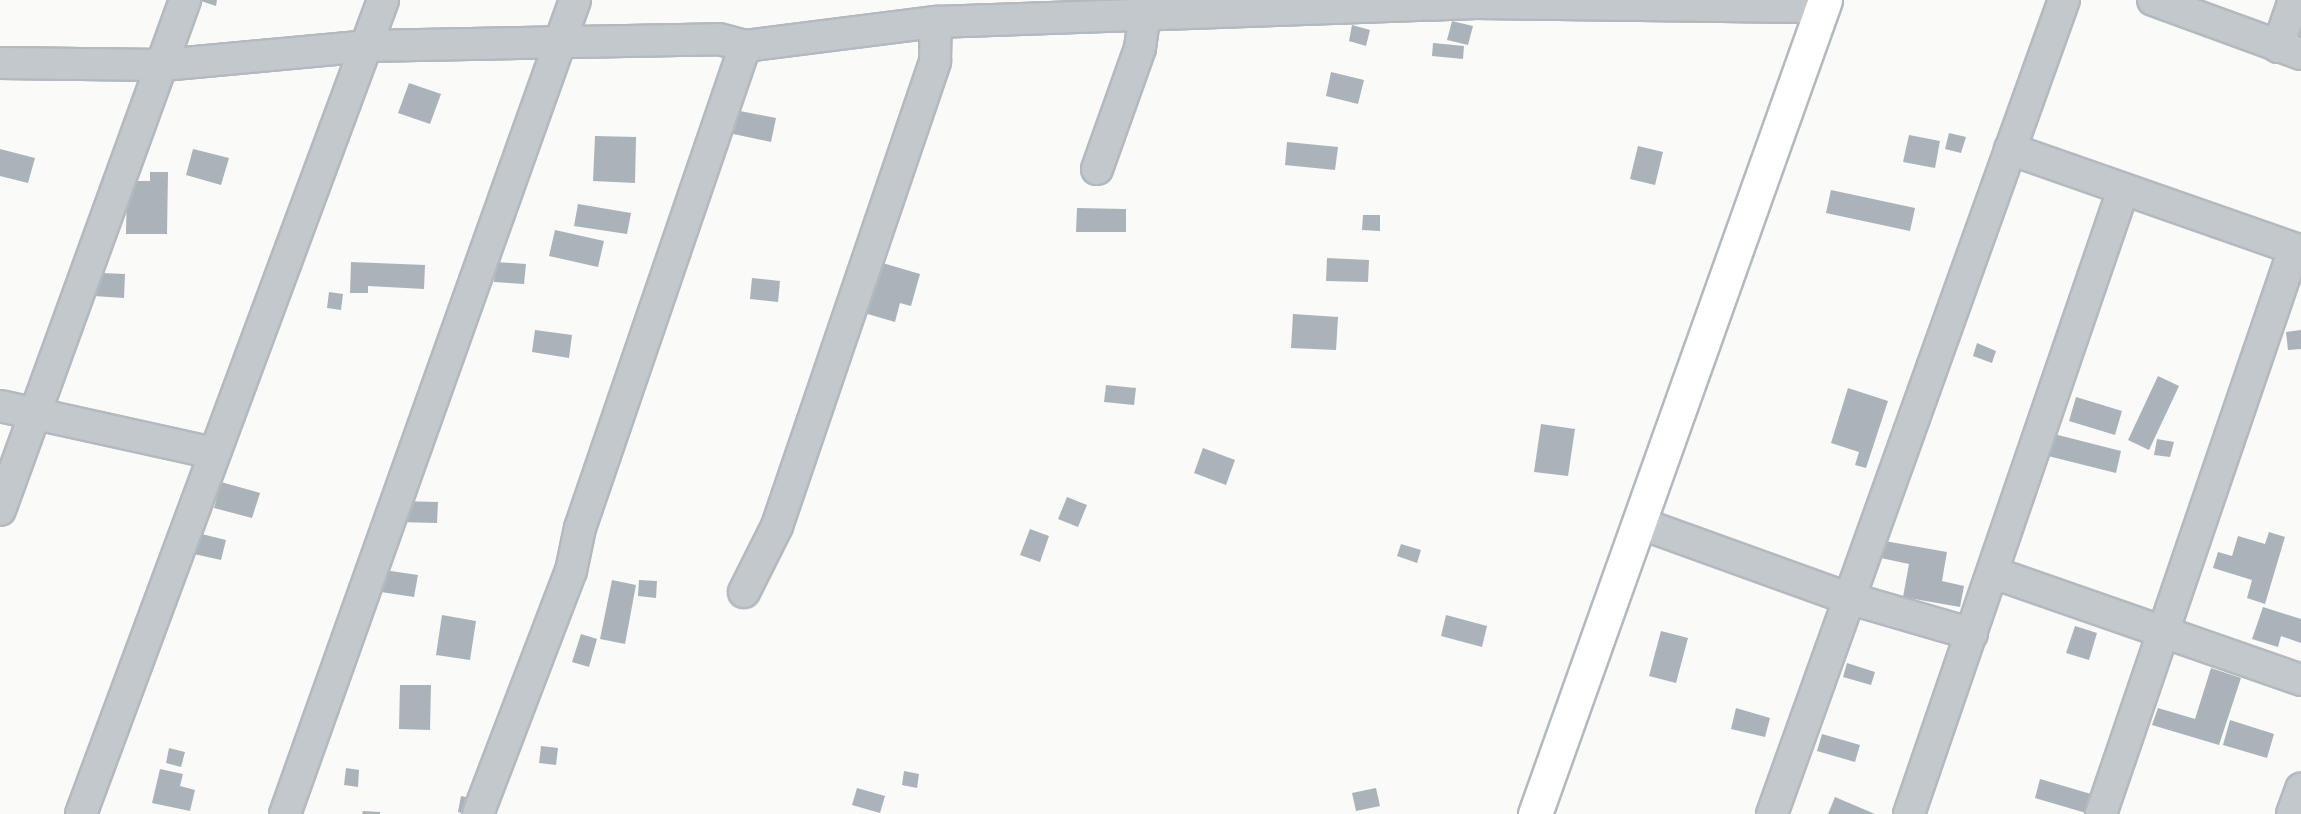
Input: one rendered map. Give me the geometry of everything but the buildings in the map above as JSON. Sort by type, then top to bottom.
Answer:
[{"type":"main road","points":[[1535,814],[1642,524],[1824,3]]},
{"type":"street","points":[[0,510],[185,0]]},
{"type":"street","points":[[81,814],[383,0]]},
{"type":"street","points":[[285,814],[575,0]]},
{"type":"street","points":[[1772,814],[2064,0]]},
{"type":"street","points":[[2153,0],[2290,51],[2294,0]]},
{"type":"street","points":[[0,63],[163,65],[367,46],[719,39],[745,46],[936,22],[1144,18],[1477,3],[1824,3]]},
{"type":"street","points":[[1097,169],[1140,48],[1144,18]]},
{"type":"street","points":[[744,592],[777,526],[934,61],[936,22]]},
{"type":"street","points":[[478,814],[571,571],[580,528],[745,46]]},
{"type":"street","points":[[2010,149],[2297,250],[2166,633],[2101,814]]},
{"type":"street","points":[[1909,814],[1994,573],[2123,190]]},
{"type":"street","points":[[0,406],[214,453]]},
{"type":"street","points":[[1642,524],[1848,598],[1972,634]]},
{"type":"street","points":[[1994,573],[2301,680]]},
{"type":"street","points":[[2292,814],[2301,789]]}]
